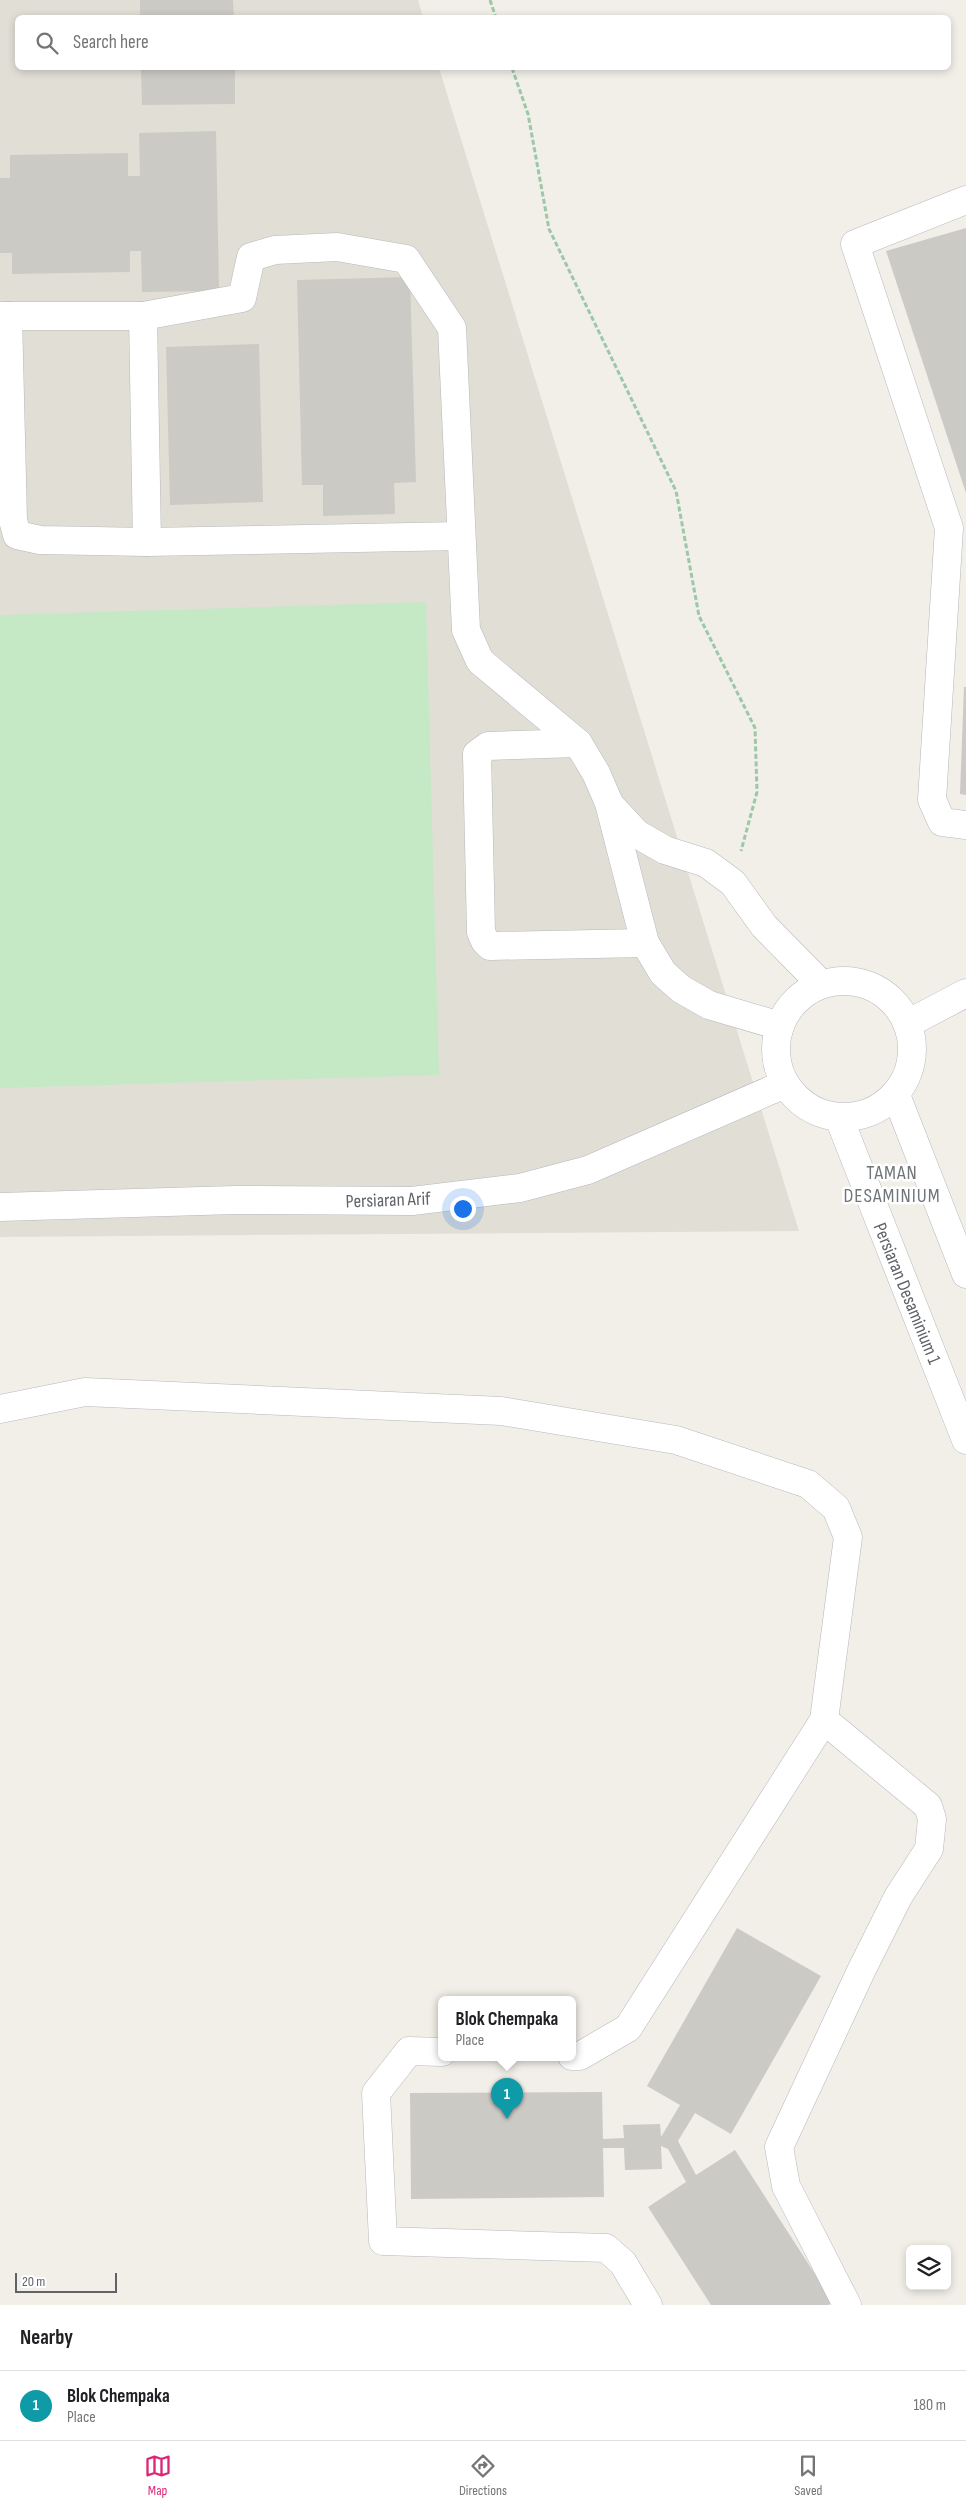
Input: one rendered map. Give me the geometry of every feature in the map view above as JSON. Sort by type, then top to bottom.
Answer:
[{"type":"street","points":[[966,200],[855,244],[949,528],[932,800],[942,822],[966,825]]},
{"type":"street","points":[[461,536],[147,542],[40,540],[17,535],[13,520],[4,316],[142,316],[242,298],[251,257],[275,250],[337,246],[406,259],[452,328],[466,630],[480,661],[578,743],[596,773],[608,803],[645,943],[663,973],[681,989],[708,1005],[780,1026]]},
{"type":"street","points":[[142,316],[147,542]]},
{"type":"street","points":[[578,743],[488,746],[477,754],[481,932],[485,941],[490,946],[645,943]]},
{"type":"street","points":[[608,803],[637,834],[665,850],[706,863],[733,883],[764,926],[821,984]]},
{"type":"street","points":[[842,981],[862,983],[882,991],[897,1005],[907,1024],[912,1042],[911,1061],[906,1079],[896,1095],[879,1108],[859,1116],[838,1118],[818,1113],[799,1101],[786,1084],[778,1066],[776,1045],[780,1026],[794,1003],[804,994],[821,984],[842,981]]},
{"type":"street","points":[[907,1024],[966,993]]},
{"type":"street","name":"Persiaran Arif","points":[[0,1207],[235,1200],[412,1201],[520,1188],[588,1170],[786,1084]]},
{"type":"street","points":[[896,1095],[966,1274]]},
{"type":"street","name":"Persiaran Desaminium 1","points":[[838,1118],[966,1440]]},
{"type":"street","points":[[0,1409],[85,1392],[501,1411],[676,1440],[808,1484],[836,1508],[848,1537],[824,1720],[628,2028],[580,2056],[576,2056]]},
{"type":"street","points":[[824,1720],[928,1806],[932,1820],[929,1849],[898,1897],[779,2146],[786,2186],[847,2305]]},
{"type":"street","points":[[438,2052],[409,2052],[376,2094],[383,2241],[606,2248],[623,2263],[648,2305]]},
{"type":"path","points":[[490,0],[495,15]]},
{"type":"path","points":[[513,70],[528,114],[549,229],[676,491],[699,616],[755,728],[757,792],[733,883]]},
{"type":"shaded area","points":[[0,0],[418,0],[422,15],[15,15],[15,70],[440,70],[799,1231],[0,1237]]},
{"type":"green space","points":[[426,602],[439,1075],[0,1088],[0,615]]},
{"type":"building","points":[[140,0],[233,0],[234,15],[140,15]]},
{"type":"building","points":[[141,70],[235,70],[235,104],[142,105]]},
{"type":"building","points":[[216,131],[219,291],[142,292],[141,251],[130,251],[130,272],[12,274],[12,253],[0,253],[0,178],[10,178],[10,155],[128,153],[128,176],[140,176],[139,133]]},
{"type":"building","points":[[966,228],[966,493],[886,251]]},
{"type":"building","points":[[410,277],[416,482],[394,483],[395,514],[323,516],[323,485],[302,485],[297,280]]},
{"type":"building","points":[[259,344],[263,502],[170,505],[166,347]]},
{"type":"building","points":[[964,687],[966,687],[966,795],[960,794]]},
{"type":"building","points":[[737,1928],[821,1976],[731,2134],[695,2113],[678,2141],[696,2175],[735,2150],[833,2302],[828,2305],[711,2305],[648,2207],[686,2182],[668,2149],[661,2146],[662,2169],[625,2170],[624,2148],[603,2148],[604,2197],[411,2199],[410,2093],[602,2092],[603,2139],[624,2138],[623,2125],[660,2124],[661,2137],[680,2105],[647,2086]]},
{"type":"place","name":"Blok Chempaka","points":[[507,2119]]},
{"type":"district","name":"TAMAN DESAMINIUM","points":[[892,1184]]}]
